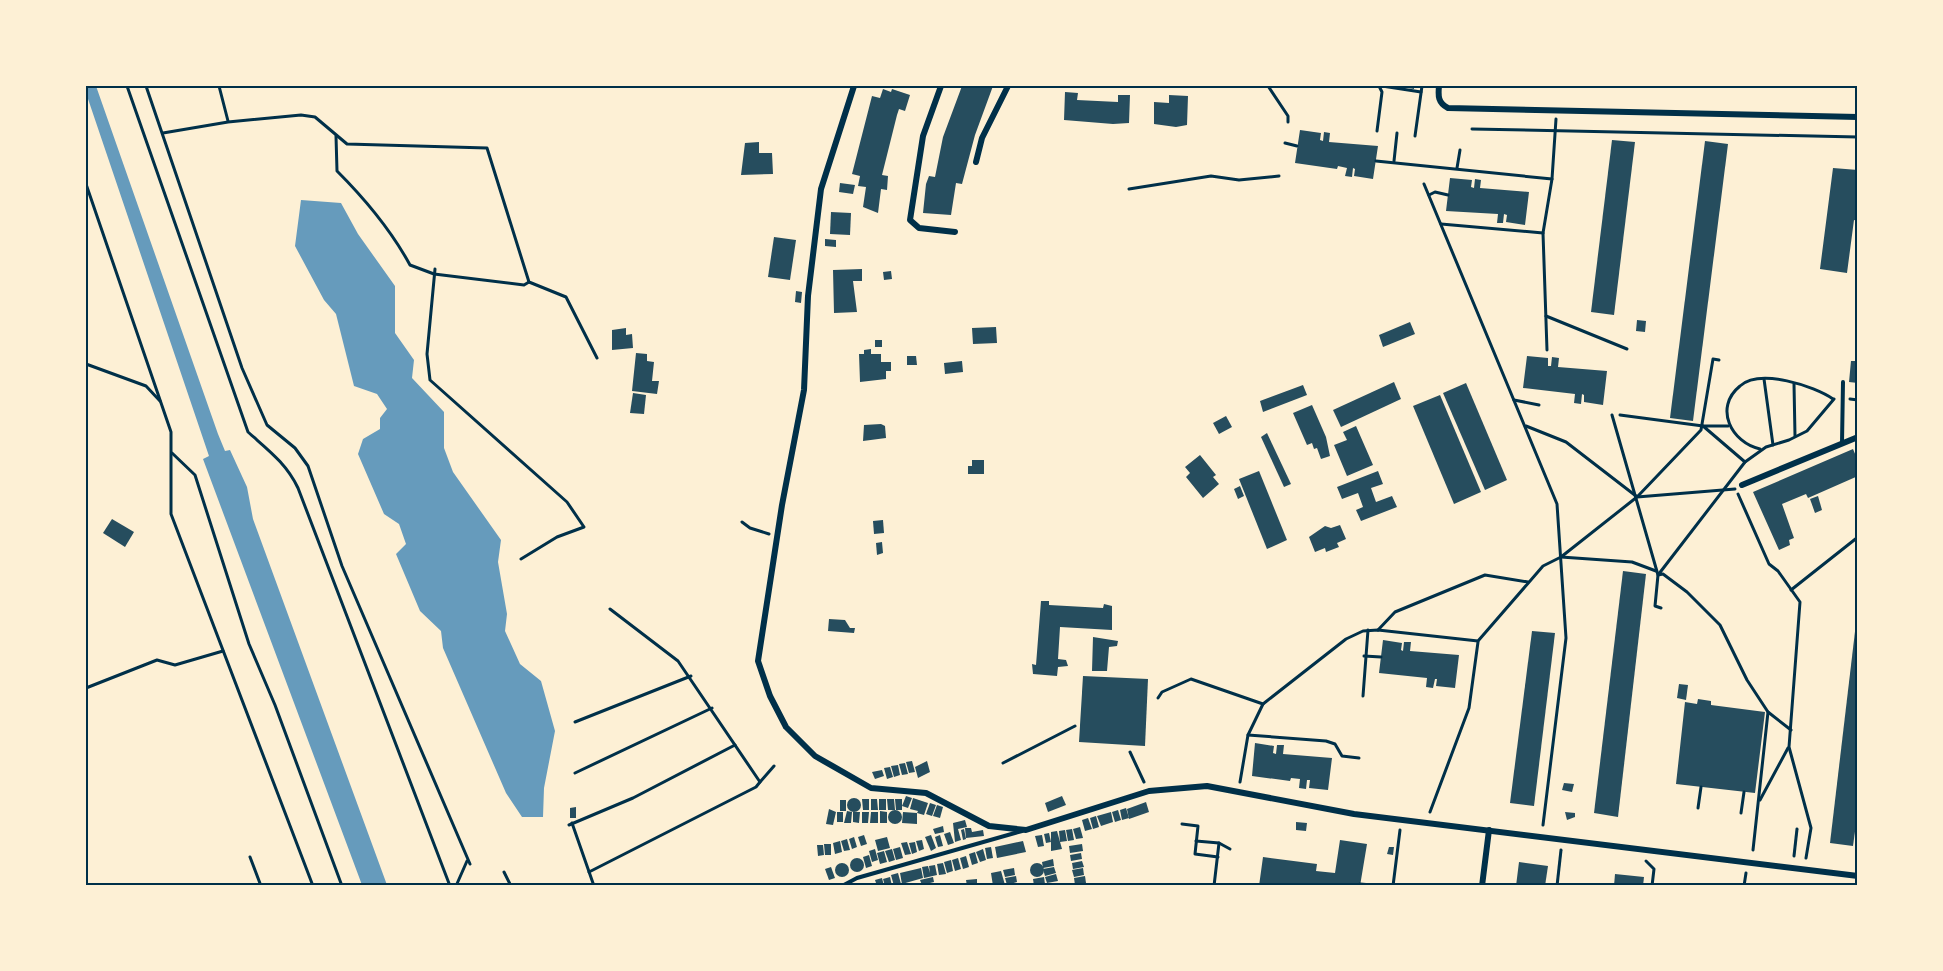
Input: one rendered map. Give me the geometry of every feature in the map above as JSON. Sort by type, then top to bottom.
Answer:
[{"type":"street","points":[[854,86],[821,189],[808,296],[804,390],[777,536],[758,661],[770,696],[786,727],[815,756],[871,788],[926,793],[989,826],[1026,830],[1149,791],[1207,786],[1354,814],[1857,876]]},
{"type":"street","points":[[941,86],[923,136],[910,220],[919,228],[955,232]]},
{"type":"street","points":[[976,162],[990,118],[1008,86]]},
{"type":"street","points":[[1439,86],[1438,96],[1441,104],[1448,108],[1857,117]]},
{"type":"street","points":[[1737,488],[1857,437]]},
{"type":"street","points":[[1482,885],[1489,830]]},
{"type":"lane","points":[[1842,443],[1843,382]]},
{"type":"lane","points":[[842,885],[1026,830]]},
{"type":"path","points":[[127,86],[248,432],[290,471],[298,488],[450,885]]},
{"type":"path","points":[[146,86],[242,368],[267,424],[295,448],[308,466],[342,566],[469,862],[456,885]]},
{"type":"path","points":[[219,86],[228,122]]},
{"type":"path","points":[[1268,86],[1288,116],[1288,122]]},
{"type":"path","points":[[1377,131],[1381,86],[1421,92]]},
{"type":"path","points":[[1415,136],[1422,86]]},
{"type":"path","points":[[1547,350],[1543,233],[1552,179],[1557,130],[1556,110]]},
{"type":"path","points":[[163,133],[228,122],[301,115],[315,117],[327,124],[336,136],[347,144],[487,148],[529,282]]},
{"type":"path","points":[[1472,129],[1857,136]]},
{"type":"path","points":[[1394,162],[1397,133]]},
{"type":"path","points":[[336,136],[337,171],[363,197],[393,236],[410,266],[524,285],[529,282]]},
{"type":"path","points":[[1285,143],[1297,146]]},
{"type":"path","points":[[1456,169],[1460,150]]},
{"type":"path","points":[[1376,161],[1552,179]]},
{"type":"path","points":[[1129,189],[1211,176],[1239,180],[1279,176]]},
{"type":"path","points":[[86,184],[171,432],[171,514],[313,885]]},
{"type":"path","points":[[1424,184],[1557,504],[1566,638],[1542,825]]},
{"type":"path","points":[[1429,195],[1436,192],[1448,195]]},
{"type":"path","points":[[1441,224],[1543,233]]},
{"type":"path","points":[[435,271],[427,354],[430,380],[567,502],[584,527],[557,537],[522,559]]},
{"type":"path","points":[[529,282],[566,297],[597,358]]},
{"type":"path","points":[[1546,316],[1627,349]]},
{"type":"path","points":[[1430,813],[1469,708],[1478,641],[1543,566],[1561,557],[1637,497],[1702,426],[1713,359],[1719,360]]},
{"type":"path","points":[[86,364],[146,386],[162,403]]},
{"type":"path","points":[[1764,379],[1773,446]]},
{"type":"path","points":[[1761,450],[1749,447],[1737,439],[1728,426],[1728,404],[1739,386],[1750,381],[1764,379],[1782,380],[1803,385],[1833,399],[1843,398]]},
{"type":"path","points":[[1794,384],[1795,436]]},
{"type":"path","points":[[1657,573],[1745,462],[1761,450],[1807,431],[1833,399]]},
{"type":"path","points":[[1514,400],[1539,405]]},
{"type":"path","points":[[1612,415],[1657,573],[1655,606],[1661,608]]},
{"type":"path","points":[[1620,415],[1702,426],[1728,426]]},
{"type":"path","points":[[1524,425],[1566,442],[1637,497],[1737,488],[1769,564],[1778,571],[1800,602],[1789,747],[1811,828],[1806,858]]},
{"type":"path","points":[[1702,426],[1745,462]]},
{"type":"path","points":[[172,453],[195,475],[249,644],[275,705],[342,885]]},
{"type":"path","points":[[742,522],[750,528],[777,536]]},
{"type":"path","points":[[1791,590],[1857,537]]},
{"type":"path","points":[[1561,557],[1632,562],[1663,574],[1687,592],[1720,625],[1747,680],[1768,712],[1791,730]]},
{"type":"path","points":[[1378,630],[1395,612],[1485,575],[1528,582]]},
{"type":"path","points":[[610,609],[678,661],[691,676],[760,782]]},
{"type":"path","points":[[1239,792],[1248,735],[1263,704],[1346,639],[1368,630],[1378,630],[1478,641]]},
{"type":"path","points":[[1363,696],[1364,656],[1368,630]]},
{"type":"path","points":[[86,688],[157,660],[175,665],[224,651]]},
{"type":"path","points":[[1364,656],[1381,657]]},
{"type":"path","points":[[575,722],[691,676]]},
{"type":"path","points":[[1158,698],[1162,692],[1191,679],[1263,704]]},
{"type":"path","points":[[575,773],[712,708]]},
{"type":"path","points":[[1753,850],[1768,712]]},
{"type":"path","points":[[1003,763],[1075,726]]},
{"type":"path","points":[[1248,735],[1326,741],[1335,744],[1341,756],[1359,758]]},
{"type":"path","points":[[594,885],[571,824],[633,798],[735,746]]},
{"type":"path","points":[[1758,803],[1789,747]]},
{"type":"path","points":[[1130,752],[1146,785]]},
{"type":"path","points":[[589,872],[748,791],[760,782],[774,766]]},
{"type":"path","points":[[1698,808],[1701,787]]},
{"type":"path","points":[[1741,813],[1744,792]]},
{"type":"path","points":[[1182,824],[1198,826],[1195,854],[1218,857]]},
{"type":"path","points":[[1393,885],[1400,825]]},
{"type":"path","points":[[1794,856],[1797,829]]},
{"type":"path","points":[[1196,841],[1219,843],[1230,849]]},
{"type":"path","points":[[1214,885],[1219,843]]},
{"type":"path","points":[[1557,885],[1561,850]]},
{"type":"path","points":[[250,857],[261,885]]},
{"type":"path","points":[[1645,859],[1654,869],[1652,885]]},
{"type":"path","points":[[504,872],[511,885]]},
{"type":"path","points":[[1744,885],[1746,873]]},
{"type":"path","points":[[1360,884],[1384,885]]},
{"type":"water","points":[[86,86],[96,86],[218,434],[225,451],[230,450],[247,487],[253,519],[387,885],[362,885],[203,459],[209,456],[86,93]]},
{"type":"water","points":[[301,200],[341,203],[358,234],[395,286],[395,333],[414,360],[412,378],[444,412],[444,448],[453,472],[501,540],[498,562],[507,614],[505,631],[520,664],[541,681],[555,731],[544,788],[543,817],[522,817],[506,793],[443,648],[441,631],[420,611],[396,554],[406,544],[399,524],[384,514],[358,454],[363,439],[380,429],[380,418],[387,409],[377,394],[354,386],[336,314],[324,300],[295,246]]},
{"type":"building","points":[[962,86],[993,86],[975,135],[962,184],[956,183],[951,215],[923,213],[926,184],[929,176],[935,177],[943,137]]},
{"type":"building","points":[[1396,86],[1414,86],[1414,89]]},
{"type":"building","points":[[883,89],[891,92],[892,89],[910,95],[905,111],[899,109],[897,115],[882,175],[888,176],[887,190],[881,189],[878,213],[863,207],[866,187],[858,186],[860,176],[852,174],[872,96],[880,98]]},
{"type":"building","points":[[1065,92],[1078,93],[1077,100],[1118,102],[1118,95],[1130,95],[1129,123],[1064,120]]},
{"type":"building","points":[[1169,95],[1188,96],[1187,125],[1176,127],[1154,124],[1154,102],[1169,103]]},
{"type":"building","points":[[1300,130],[1321,133],[1320,140],[1323,141],[1324,132],[1330,133],[1329,142],[1378,146],[1373,179],[1354,176],[1355,169],[1353,168],[1352,177],[1345,176],[1347,168],[1338,166],[1337,169],[1295,163]]},
{"type":"building","points":[[1612,140],[1635,142],[1614,315],[1591,312]]},
{"type":"building","points":[[1705,141],[1728,144],[1693,421],[1670,418]]},
{"type":"building","points":[[759,142],[759,153],[772,153],[773,174],[741,175],[745,143]]},
{"type":"building","points":[[1833,168],[1858,170],[1858,221],[1854,220],[1847,273],[1820,269]]},
{"type":"building","points":[[1450,178],[1472,180],[1471,187],[1474,188],[1475,179],[1481,180],[1480,188],[1529,192],[1525,225],[1506,222],[1507,215],[1504,214],[1503,223],[1497,223],[1498,214],[1446,211]]},
{"type":"building","points":[[840,183],[855,185],[853,194],[839,192]]},
{"type":"building","points":[[831,212],[851,213],[850,235],[830,234]]},
{"type":"building","points":[[774,237],[796,240],[790,280],[768,277]]},
{"type":"building","points":[[825,239],[836,240],[836,247],[825,246]]},
{"type":"building","points":[[862,269],[862,281],[853,281],[857,312],[834,313],[833,270]]},
{"type":"building","points":[[891,271],[892,279],[884,280],[883,272]]},
{"type":"building","points":[[796,291],[802,292],[801,303],[795,302]]},
{"type":"building","points":[[1637,320],[1646,321],[1645,332],[1636,331]]},
{"type":"building","points":[[1410,322],[1415,334],[1383,347],[1379,335]]},
{"type":"building","points":[[996,327],[997,343],[973,344],[972,328]]},
{"type":"building","points":[[626,328],[626,335],[632,334],[633,348],[612,350],[612,330]]},
{"type":"building","points":[[875,340],[882,340],[882,347],[875,347]]},
{"type":"building","points":[[871,349],[871,354],[881,354],[881,362],[891,362],[891,371],[886,371],[886,379],[860,382],[859,354],[864,354],[864,350]]},
{"type":"building","points":[[636,353],[647,354],[647,361],[654,362],[652,381],[659,381],[657,394],[632,391]]},
{"type":"building","points":[[907,356],[916,356],[917,365],[907,365]]},
{"type":"building","points":[[1527,356],[1548,358],[1548,366],[1551,366],[1552,357],[1559,358],[1558,367],[1607,371],[1603,405],[1584,402],[1582,394],[1581,404],[1574,403],[1575,394],[1523,388]]},
{"type":"building","points":[[962,361],[963,372],[945,374],[944,363]]},
{"type":"building","points":[[1851,361],[1858,361],[1858,383],[1849,382]]},
{"type":"building","points":[[1394,382],[1401,399],[1341,427],[1333,410]]},
{"type":"building","points":[[1466,383],[1507,480],[1485,490],[1443,393]]},
{"type":"building","points":[[1303,385],[1307,395],[1263,412],[1260,401]]},
{"type":"building","points":[[633,393],[646,395],[644,414],[630,413]]},
{"type":"building","points":[[1440,395],[1481,492],[1454,504],[1413,406]]},
{"type":"building","points":[[1312,405],[1326,437],[1330,456],[1321,459],[1317,448],[1314,449],[1312,443],[1307,445],[1293,413]]},
{"type":"building","points":[[1226,416],[1232,427],[1219,434],[1213,423]]},
{"type":"building","points":[[881,424],[885,426],[886,438],[863,441],[864,425]]},
{"type":"building","points":[[1356,426],[1373,465],[1347,476],[1334,445],[1347,440],[1343,432]]},
{"type":"building","points":[[1267,433],[1291,484],[1284,487],[1261,437]]},
{"type":"building","points":[[1853,449],[1858,461],[1858,476],[1808,498],[1806,494],[1782,504],[1794,538],[1789,540],[1790,545],[1779,550],[1753,492]]},
{"type":"building","points":[[1200,455],[1216,475],[1213,477],[1219,484],[1203,498],[1186,477],[1190,473],[1185,467]]},
{"type":"building","points":[[972,460],[984,460],[984,474],[968,474],[968,466],[972,466]]},
{"type":"building","points":[[1259,471],[1287,540],[1267,549],[1239,479]]},
{"type":"building","points":[[1378,471],[1383,484],[1371,488],[1376,502],[1392,496],[1397,507],[1361,521],[1356,510],[1363,507],[1358,493],[1342,499],[1337,487]]},
{"type":"building","points":[[1240,486],[1244,496],[1238,499],[1234,489]]},
{"type":"building","points":[[1818,496],[1822,510],[1815,513],[1810,499]]},
{"type":"building","points":[[112,519],[134,532],[125,547],[103,533]]},
{"type":"building","points":[[883,520],[884,533],[874,534],[873,521]]},
{"type":"building","points":[[1340,525],[1346,539],[1337,543],[1339,547],[1326,552],[1325,548],[1315,552],[1309,537],[1325,526],[1331,528]]},
{"type":"building","points":[[882,542],[883,553],[877,555],[876,543]]},
{"type":"building","points":[[1623,571],[1646,574],[1618,817],[1594,813]]},
{"type":"building","points":[[1041,601],[1049,601],[1049,605],[1103,608],[1104,604],[1112,606],[1112,630],[1060,627],[1058,659],[1066,660],[1068,666],[1058,667],[1057,676],[1033,674],[1032,664],[1036,665]]},
{"type":"building","points":[[829,619],[845,620],[850,628],[855,628],[854,633],[828,631]]},
{"type":"building","points":[[1856,623],[1858,810],[1853,846],[1830,843]]},
{"type":"building","points":[[1532,631],[1555,633],[1534,806],[1510,803]]},
{"type":"building","points":[[1093,637],[1118,641],[1117,646],[1109,647],[1107,671],[1092,671]]},
{"type":"building","points":[[1383,640],[1402,643],[1401,650],[1403,651],[1404,642],[1411,642],[1410,651],[1459,655],[1455,688],[1436,686],[1437,679],[1435,679],[1433,688],[1426,687],[1427,678],[1379,673]]},
{"type":"building","points":[[1083,676],[1148,679],[1145,746],[1079,742]]},
{"type":"building","points":[[1679,684],[1688,685],[1686,700],[1677,698]]},
{"type":"building","points":[[1698,699],[1711,701],[1711,705],[1765,712],[1755,793],[1676,784],[1685,702],[1697,704]]},
{"type":"building","points":[[1255,743],[1274,746],[1273,753],[1276,754],[1277,745],[1284,745],[1283,754],[1332,758],[1328,790],[1309,788],[1310,780],[1307,780],[1306,789],[1299,788],[1300,779],[1291,778],[1290,781],[1252,776]]},
{"type":"building","points":[[912,761],[915,772],[909,773],[906,762]]},
{"type":"building","points":[[927,761],[930,772],[918,778],[915,767]]},
{"type":"building","points":[[905,763],[908,774],[902,775],[899,764]]},
{"type":"building","points":[[898,765],[900,775],[894,777],[891,766]]},
{"type":"building","points":[[890,767],[893,777],[887,779],[884,768]]},
{"type":"building","points":[[882,770],[884,776],[875,779],[872,772]]},
{"type":"building","points":[[1564,783],[1574,784],[1572,792],[1562,790]]},
{"type":"building","points":[[906,796],[912,798],[908,808],[902,806]]},
{"type":"building","points":[[1062,796],[1066,805],[1048,812],[1045,803]]},
{"type":"building","points":[[854,798],[859,800],[861,805],[859,810],[854,812],[849,810],[847,805],[849,800]]},
{"type":"building","points":[[913,798],[928,803],[924,815],[910,809]]},
{"type":"building","points":[[862,799],[869,799],[869,810],[863,810]]},
{"type":"building","points":[[871,799],[877,799],[878,810],[871,810]]},
{"type":"building","points":[[879,799],[886,799],[886,810],[879,810]]},
{"type":"building","points":[[887,799],[894,799],[895,810],[888,810]]},
{"type":"building","points":[[895,799],[902,799],[902,810],[896,810]]},
{"type":"building","points":[[840,800],[846,800],[846,811],[840,811]]},
{"type":"building","points":[[1146,802],[1149,812],[1129,819],[1127,809]]},
{"type":"building","points":[[930,803],[936,805],[932,816],[926,814]]},
{"type":"building","points":[[937,805],[943,807],[940,818],[933,816]]},
{"type":"building","points":[[576,807],[576,818],[570,818],[570,808]]},
{"type":"building","points":[[1126,808],[1129,818],[1122,820],[1120,810]]},
{"type":"building","points":[[829,809],[836,812],[833,825],[826,824]]},
{"type":"building","points":[[895,810],[900,812],[902,817],[900,822],[895,824],[890,822],[888,817],[890,812]]},
{"type":"building","points":[[1118,810],[1121,820],[1115,822],[1112,812]]},
{"type":"building","points":[[847,811],[852,812],[851,823],[844,823]]},
{"type":"building","points":[[880,811],[887,812],[887,823],[880,823]]},
{"type":"building","points":[[837,812],[843,812],[843,822],[837,822]]},
{"type":"building","points":[[853,812],[860,812],[859,823],[853,822]]},
{"type":"building","points":[[862,812],[869,812],[868,823],[862,823]]},
{"type":"building","points":[[871,812],[878,812],[878,823],[870,823]]},
{"type":"building","points":[[903,812],[917,813],[917,824],[902,823]]},
{"type":"building","points":[[1111,812],[1113,822],[1101,826],[1097,816]]},
{"type":"building","points":[[1565,812],[1575,813],[1575,817],[1567,820]]},
{"type":"building","points":[[1096,816],[1099,827],[1093,829],[1090,818]]},
{"type":"building","points":[[1088,818],[1092,829],[1085,831],[1082,820]]},
{"type":"building","points":[[965,820],[967,827],[958,829],[961,840],[955,842],[953,823]]},
{"type":"building","points":[[1296,822],[1307,823],[1306,831],[1296,830]]},
{"type":"building","points":[[943,826],[944,832],[935,834],[933,829]]},
{"type":"building","points":[[1080,827],[1083,838],[1076,839],[1073,829]]},
{"type":"building","points":[[965,828],[971,828],[972,832],[983,830],[984,836],[966,838]]},
{"type":"building","points":[[964,829],[966,839],[963,840],[961,830]]},
{"type":"building","points":[[1072,829],[1074,840],[1068,841],[1066,830]]},
{"type":"building","points":[[1065,830],[1067,841],[1060,842],[1059,831]]},
{"type":"building","points":[[1057,831],[1062,849],[1051,851],[1051,832]]},
{"type":"building","points":[[950,832],[954,843],[948,845],[944,834]]},
{"type":"building","points":[[1049,833],[1051,842],[1046,843],[1044,834]]},
{"type":"building","points":[[864,835],[867,844],[861,846],[858,837]]},
{"type":"building","points":[[931,835],[936,848],[931,851],[925,837]]},
{"type":"building","points":[[940,835],[943,846],[938,847],[935,837]]},
{"type":"building","points":[[1042,835],[1044,846],[1038,847],[1035,836]]},
{"type":"building","points":[[854,837],[857,847],[852,849],[849,839]]},
{"type":"building","points":[[887,837],[890,848],[878,851],[875,840]]},
{"type":"building","points":[[847,839],[850,850],[844,851],[841,841]]},
{"type":"building","points":[[922,840],[924,849],[919,851],[916,841]]},
{"type":"building","points":[[1340,840],[1367,844],[1360,886],[1259,886],[1263,857],[1317,864],[1316,871],[1335,873]]},
{"type":"building","points":[[840,841],[842,852],[835,854],[833,843]]},
{"type":"building","points":[[1023,841],[1026,852],[997,858],[995,847]]},
{"type":"building","points":[[907,842],[911,854],[905,855],[901,843]]},
{"type":"building","points":[[915,842],[917,852],[912,854],[909,843]]},
{"type":"building","points":[[824,844],[831,844],[831,855],[825,855]]},
{"type":"building","points":[[1082,844],[1083,851],[1070,853],[1069,846]]},
{"type":"building","points":[[817,845],[823,845],[824,855],[818,856]]},
{"type":"building","points":[[900,847],[903,858],[896,860],[893,849]]},
{"type":"building","points":[[991,847],[993,858],[987,859],[985,848]]},
{"type":"building","points":[[1389,847],[1394,847],[1393,855],[1387,854]]},
{"type":"building","points":[[875,849],[878,860],[872,862],[869,851]]},
{"type":"building","points":[[892,849],[895,860],[889,862],[885,851]]},
{"type":"building","points":[[983,849],[986,860],[980,862],[976,852]]},
{"type":"building","points":[[884,851],[887,862],[880,864],[877,853]]},
{"type":"building","points":[[975,852],[978,863],[972,865],[969,854]]},
{"type":"building","points":[[1081,853],[1082,859],[1071,861],[1070,855]]},
{"type":"building","points":[[869,855],[872,866],[866,868],[863,857]]},
{"type":"building","points":[[966,856],[969,867],[963,869],[960,858]]},
{"type":"building","points":[[857,858],[862,860],[864,865],[862,870],[857,872],[852,870],[850,865],[852,860]]},
{"type":"building","points":[[958,858],[961,869],[955,871],[952,860]]},
{"type":"building","points":[[1053,859],[1054,866],[1043,868],[1042,862]]},
{"type":"building","points":[[951,860],[953,871],[947,873],[944,862]]},
{"type":"building","points":[[1082,861],[1084,867],[1073,869],[1072,863]]},
{"type":"building","points":[[1519,862],[1548,866],[1545,886],[1516,886]]},
{"type":"building","points":[[842,863],[847,865],[849,870],[847,875],[842,877],[837,875],[835,870],[837,865]]},
{"type":"building","points":[[943,863],[946,874],[939,875],[937,864]]},
{"type":"building","points":[[1034,863],[1040,863],[1044,870],[1040,877],[1034,877],[1030,873],[1030,867]]},
{"type":"building","points":[[935,865],[937,875],[924,878],[922,867],[928,866],[930,873],[929,866]]},
{"type":"building","points":[[831,867],[835,878],[829,880],[825,869]]},
{"type":"building","points":[[1054,867],[1056,873],[1045,876],[1043,869]]},
{"type":"building","points":[[921,868],[923,878],[902,884],[900,873]]},
{"type":"building","points":[[1014,868],[1015,875],[1005,877],[1003,870]]},
{"type":"building","points":[[1083,868],[1084,875],[1074,877],[1072,870]]},
{"type":"building","points":[[1001,871],[1005,885],[993,886],[991,873]]},
{"type":"building","points":[[898,873],[901,884],[894,886],[891,875]]},
{"type":"building","points":[[1056,874],[1058,881],[1047,883],[1045,877]]},
{"type":"building","points":[[1615,874],[1644,877],[1643,886],[1614,886]]},
{"type":"building","points":[[1016,876],[1017,882],[1007,885],[1005,878]]},
{"type":"building","points":[[1085,876],[1086,883],[1075,885],[1074,878]]},
{"type":"building","points":[[890,877],[892,886],[885,886],[883,879]]},
{"type":"building","points":[[933,877],[934,882],[922,885],[920,880]]},
{"type":"building","points":[[1044,877],[1045,884],[1034,886],[1033,879]]},
{"type":"building","points":[[882,878],[884,886],[877,886],[875,880]]},
{"type":"building","points":[[977,879],[977,885],[967,886],[966,880]]}]
